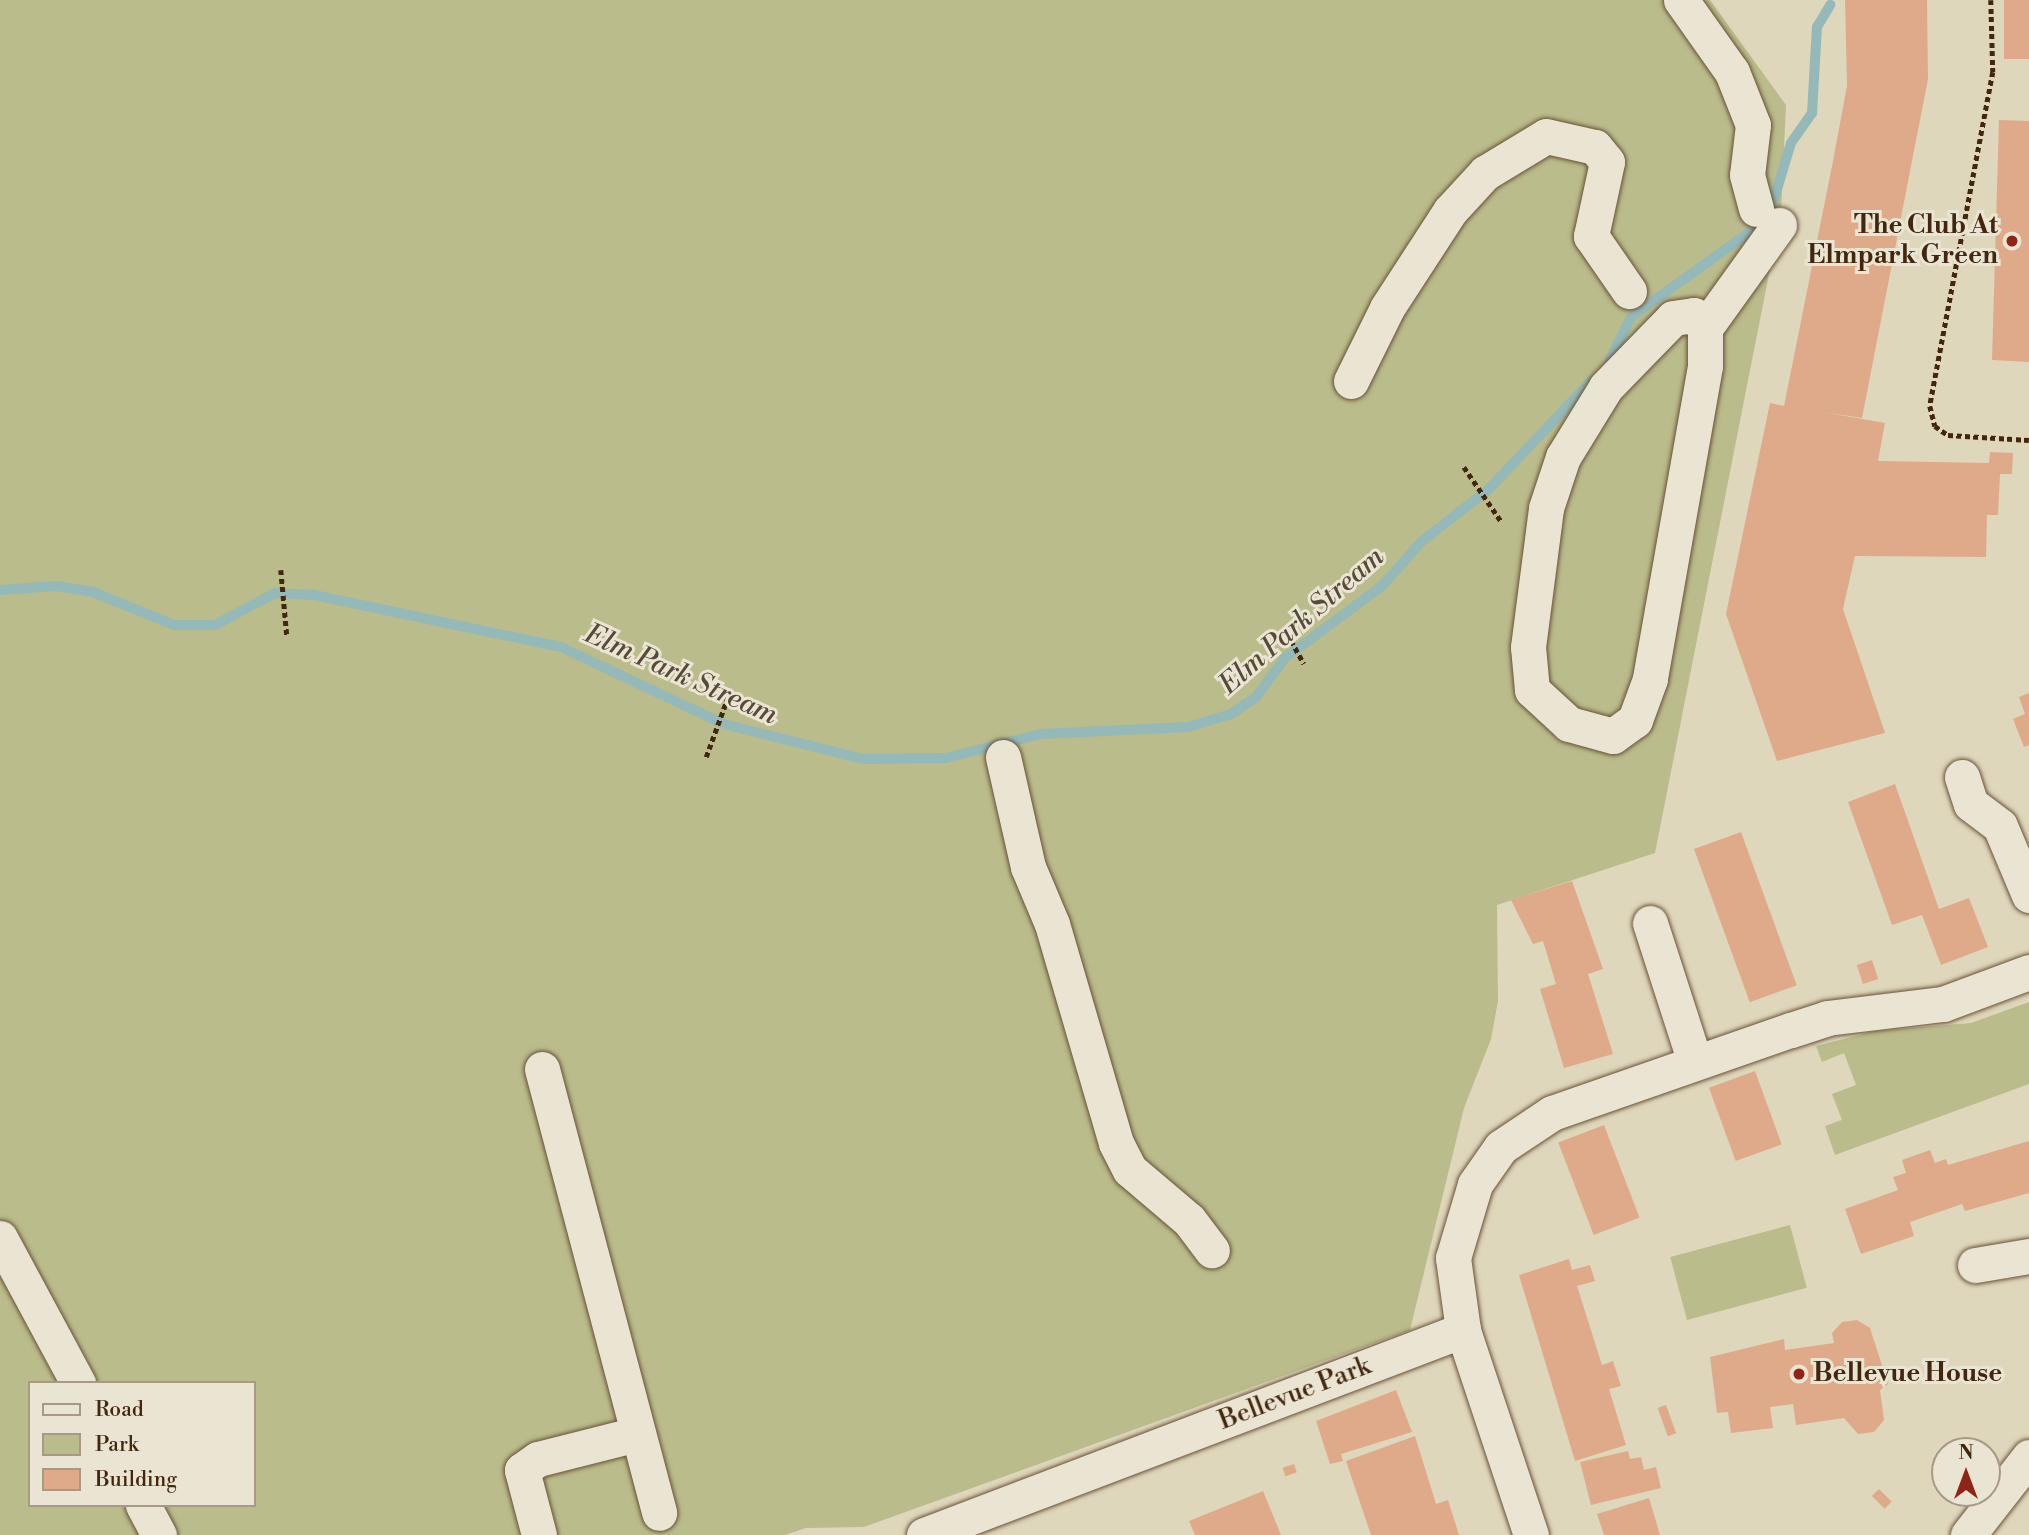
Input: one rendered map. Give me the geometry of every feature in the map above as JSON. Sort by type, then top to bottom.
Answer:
[{"type":"street","points":[[1681,0],[1732,72],[1753,125],[1746,175],[1767,217],[1705,328],[1705,366],[1650,679],[1635,720],[1614,736],[1569,724],[1532,690],[1528,648],[1546,508],[1563,457],[1639,347],[1673,318],[1694,315],[1705,328]]},
{"type":"street","points":[[1351,381],[1387,308],[1450,211],[1485,173],[1546,136],[1595,147],[1607,162],[1591,236],[1629,290]]},
{"type":"street","points":[[1003,757],[1028,867],[1052,924],[1116,1143],[1130,1170],[1189,1220],[1212,1250]]},
{"type":"street","points":[[1962,777],[1971,804],[2000,826],[2029,895]]},
{"type":"street","points":[[1650,922],[1695,1062]]},
{"type":"street","points":[[1531,1535],[1463,1330],[1453,1258],[1460,1220],[1501,1147],[1552,1113],[1827,1018],[1942,1004],[2029,972]]},
{"type":"street","points":[[542,1069],[659,1513]]},
{"type":"street","points":[[0,1238],[77,1381]]},
{"type":"street","points":[[1975,1265],[2029,1256]]},
{"type":"street","name":"Bellevue Park","points":[[924,1535],[1463,1330]]},
{"type":"street","points":[[539,1535],[522,1470],[538,1459],[637,1434]]},
{"type":"street","points":[[1968,1535],[2029,1457]]},
{"type":"street","points":[[144,1507],[159,1535]]},
{"type":"path","points":[[1991,0],[1993,72],[1930,406],[1935,426],[1948,435],[2029,440]]},
{"type":"path","points":[[1464,467],[1500,521]]},
{"type":"path","points":[[281,570],[287,636]]},
{"type":"path","points":[[1287,633],[1304,664]]},
{"type":"path","points":[[706,757],[728,697]]},
{"type":"green space","points":[[0,0],[1710,0],[1786,105],[1781,213],[1655,853],[1497,905],[1498,1001],[1491,1039],[1464,1108],[1410,1330],[864,1527],[806,1528],[785,1535],[0,1535]]},
{"type":"green space","points":[[2029,1002],[2029,1084],[1835,1155],[1825,1126],[1842,1120],[1832,1094],[1856,1085],[1844,1053],[1822,1062],[1816,1046],[1875,1031],[1971,1023]]},
{"type":"green space","points":[[1790,1225],[1807,1288],[1687,1320],[1670,1257]]},
{"type":"building","points":[[1845,0],[1927,0],[1928,79],[1862,418],[1823,412],[1885,423],[1878,461],[1989,463],[1990,452],[2013,453],[2012,474],[2000,474],[1998,515],[1987,515],[1986,557],[1855,556],[1843,609],[1885,733],[1777,761],[1726,614],[1770,403],[1784,406],[1832,166],[1847,86]]},
{"type":"building","points":[[2004,0],[2029,0],[2029,59],[2004,59]]},
{"type":"building","name":"The Club At Elmpark Green","points":[[1999,120],[2029,121],[2029,362],[1992,360]]},
{"type":"building","points":[[2029,693],[2029,745],[2024,747],[2013,719],[2025,714],[2019,697]]},
{"type":"building","points":[[1895,784],[1939,909],[1969,898],[1988,947],[1941,965],[1922,915],[1892,925],[1848,802]]},
{"type":"building","points":[[1741,832],[1797,985],[1750,1002],[1694,849]]},
{"type":"building","points":[[1572,881],[1603,969],[1588,974],[1613,1054],[1564,1068],[1540,989],[1556,984],[1543,941],[1533,944],[1511,900]]},
{"type":"building","points":[[1872,960],[1878,979],[1863,984],[1857,965]]},
{"type":"building","points":[[1755,1071],[1782,1144],[1736,1161],[1709,1088]]},
{"type":"building","points":[[1604,1125],[1639,1217],[1594,1235],[1558,1143]]},
{"type":"building","points":[[2029,1141],[2029,1193],[1965,1211],[1962,1204],[1910,1222],[1914,1236],[1861,1254],[1845,1209],[1898,1190],[1893,1177],[1906,1173],[1902,1160],[1930,1150],[1935,1163],[1946,1159],[1948,1165]]},
{"type":"building","points":[[1569,1259],[1572,1270],[1590,1265],[1595,1281],[1577,1286],[1602,1365],[1613,1361],[1621,1386],[1609,1389],[1626,1445],[1575,1461],[1519,1275]]},
{"type":"building","name":"Bellevue House","points":[[1857,1320],[1870,1328],[1888,1384],[1880,1390],[1884,1420],[1874,1432],[1858,1434],[1844,1418],[1796,1425],[1793,1404],[1770,1407],[1773,1428],[1731,1433],[1728,1412],[1717,1413],[1710,1357],[1784,1339],[1785,1350],[1834,1343],[1832,1333],[1842,1322]]},
{"type":"building","points":[[1396,1390],[1412,1432],[1341,1454],[1343,1461],[1330,1464],[1316,1421]]},
{"type":"building","points":[[1666,1405],[1676,1433],[1668,1436],[1658,1408]]},
{"type":"building","points":[[1415,1436],[1436,1504],[1448,1500],[1459,1535],[1371,1535],[1346,1461]]},
{"type":"building","points":[[1628,1451],[1630,1459],[1641,1457],[1644,1470],[1656,1467],[1661,1488],[1591,1505],[1580,1462]]},
{"type":"building","points":[[1294,1464],[1297,1473],[1285,1476],[1283,1468]]},
{"type":"building","points":[[1879,1489],[1892,1502],[1885,1509],[1872,1496]]},
{"type":"building","points":[[1263,1491],[1281,1535],[1195,1535],[1189,1521]]},
{"type":"building","points":[[1649,1498],[1660,1535],[1604,1535],[1597,1514]]},
{"type":"waterway","name":"Elm Park Stream","points":[[1609,361],[1631,317],[1768,219],[1791,143],[1812,113],[1817,27],[1830,5]]},
{"type":"waterway","name":"Elm Park Stream","points":[[0,590],[56,586],[93,592],[174,625],[215,625],[275,593],[314,595],[561,647],[724,724],[863,759],[946,758],[1041,734],[1188,727],[1231,714],[1256,697],[1285,658],[1382,586],[1422,541],[1489,489],[1591,381]]},
{"type":"place","name":"The Club At Elmpark Green","points":[[2012,241]]},
{"type":"place","name":"Bellevue House","points":[[1799,1374]]}]
